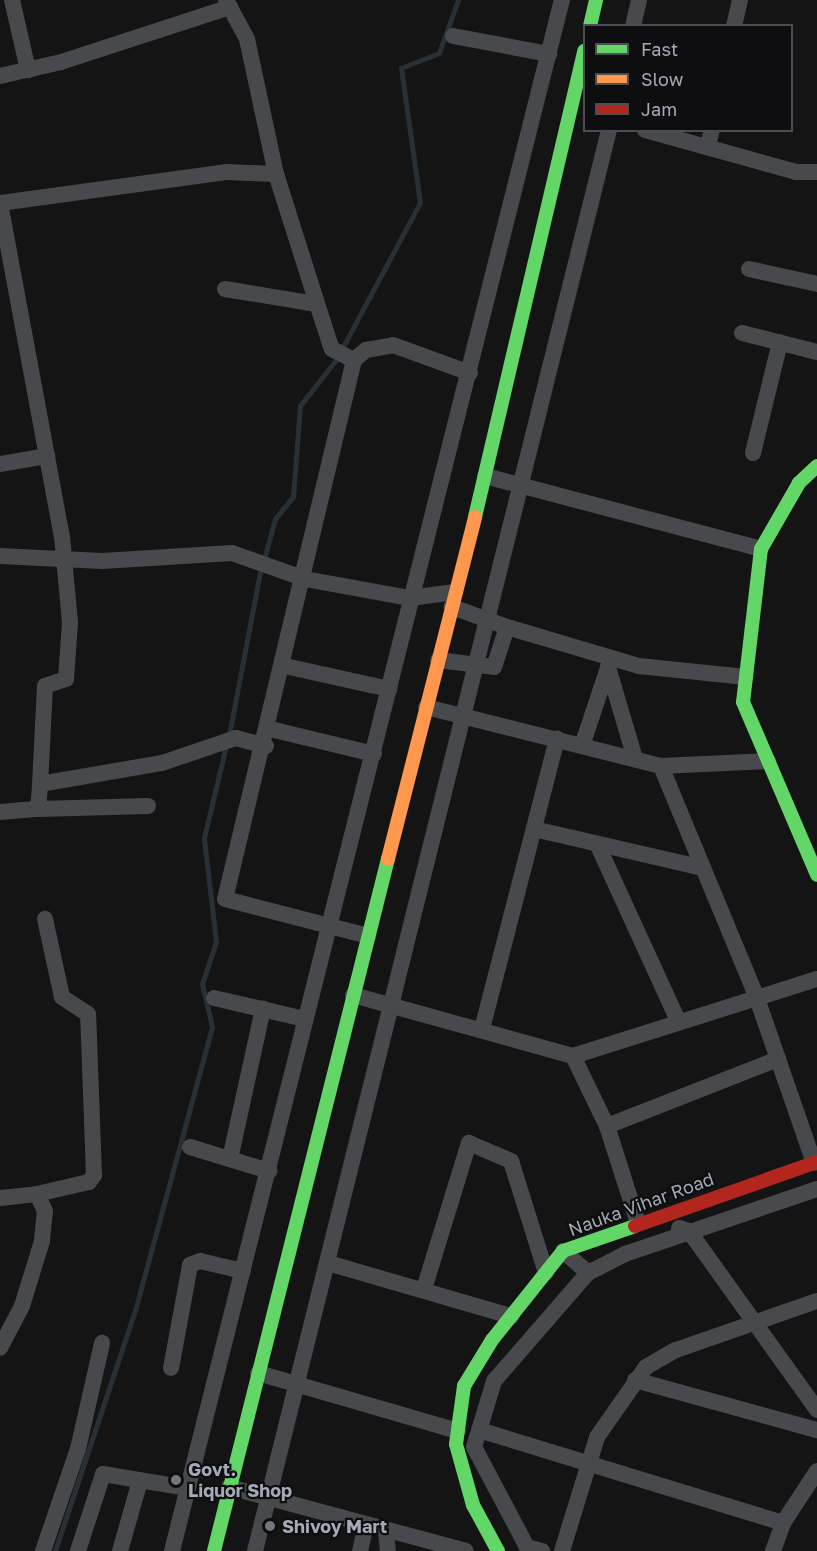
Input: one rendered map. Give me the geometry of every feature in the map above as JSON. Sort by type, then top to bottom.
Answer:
[{"type":"main road","points":[[590,24],[596,0]]},
{"type":"main road","points":[[214,1551],[577,115],[583,67]]},
{"type":"main road","points":[[817,466],[799,483],[761,549],[743,702],[817,875]]},
{"type":"main road","name":"Nauka Vihar Road","points":[[498,1551],[473,1505],[456,1444],[464,1386],[511,1316],[563,1251],[816,1163]]},
{"type":"street","points":[[12,0],[28,70]]},
{"type":"street","points":[[172,1551],[562,0]]},
{"type":"street","points":[[633,24],[639,0]]},
{"type":"street","points":[[735,24],[740,0]]},
{"type":"street","points":[[0,76],[28,70],[228,3],[247,39],[276,174],[317,304],[344,355],[305,579],[266,746],[225,899],[368,936]]},
{"type":"street","points":[[453,36],[549,54]]},
{"type":"street","points":[[255,1551],[490,618],[609,132]]},
{"type":"street","points":[[661,132],[710,138],[796,172],[817,172]]},
{"type":"street","points":[[38,809],[45,686],[66,679],[71,651],[64,555],[0,203],[226,172],[276,174]]},
{"type":"street","points":[[749,269],[817,284]]},
{"type":"street","points":[[225,289],[317,304]]},
{"type":"street","points":[[742,333],[817,352]]},
{"type":"street","points":[[753,453],[780,342]]},
{"type":"street","points":[[344,355],[393,345],[470,373]]},
{"type":"street","points":[[0,464],[47,456]]},
{"type":"street","points":[[485,476],[761,549]]},
{"type":"street","points":[[0,556],[64,555],[102,561],[232,554],[267,569],[305,579],[410,598],[453,600],[507,627],[610,662],[662,670],[745,677]]},
{"type":"street","points":[[438,660],[478,663],[494,667],[507,627]]},
{"type":"street","points":[[582,746],[610,662]]},
{"type":"street","points":[[610,662],[635,759]]},
{"type":"street","points":[[285,666],[389,689]]},
{"type":"street","points":[[426,707],[661,766],[768,761]]},
{"type":"street","points":[[270,729],[374,754]]},
{"type":"street","points":[[40,784],[162,763],[229,740],[266,746]]},
{"type":"street","points":[[482,1029],[557,740]]},
{"type":"street","points":[[661,766],[757,998],[816,1163]]},
{"type":"street","points":[[0,812],[148,806]]},
{"type":"street","points":[[534,829],[600,848],[703,868]]},
{"type":"street","points":[[600,848],[679,1023]]},
{"type":"street","points":[[0,1198],[37,1194],[89,1182],[94,1175],[88,1014],[62,997],[45,920]]},
{"type":"street","points":[[353,995],[573,1056],[817,979]]},
{"type":"street","points":[[214,998],[305,1019]]},
{"type":"street","points":[[230,1159],[263,1009]]},
{"type":"street","points":[[573,1056],[607,1126],[645,1221],[689,1231],[817,1410]]},
{"type":"street","points":[[607,1126],[778,1059]]},
{"type":"street","points":[[423,1288],[469,1143],[511,1161],[546,1273]]},
{"type":"street","points":[[190,1148],[269,1171]]},
{"type":"street","points":[[530,1550],[474,1447],[494,1381],[588,1273],[689,1231],[817,1189]]},
{"type":"street","points":[[0,1347],[22,1306],[42,1241],[45,1211],[37,1194]]},
{"type":"street","points":[[563,1251],[588,1273]]},
{"type":"street","points":[[171,1368],[190,1265],[200,1261],[243,1271]]},
{"type":"street","points":[[328,1263],[423,1288],[511,1316]]},
{"type":"street","points":[[562,1551],[597,1437],[635,1380],[676,1350],[817,1301]]},
{"type":"street","points":[[43,1551],[78,1449],[102,1343]]},
{"type":"street","points":[[258,1373],[458,1431]]},
{"type":"street","points":[[635,1380],[817,1430]]},
{"type":"street","points":[[479,1430],[783,1523]]},
{"type":"street","points":[[773,1551],[783,1523],[817,1472]]},
{"type":"street","points":[[78,1551],[103,1473],[188,1488]]},
{"type":"street","points":[[120,1551],[140,1481]]},
{"type":"street","points":[[229,1487],[268,1500],[466,1551]]},
{"type":"street","points":[[360,1551],[366,1525]]},
{"type":"street","points":[[386,1530],[388,1551]]},
{"type":"waterway","points":[[264,559],[275,519],[293,497],[300,406],[336,360],[420,203],[401,68],[439,53],[458,0]]},
{"type":"waterway","points":[[229,735],[261,567]]},
{"type":"waterway","points":[[55,1551],[136,1307],[212,1027],[202,984],[216,942],[204,838],[226,746]]},
{"type":"traffic: fast","points":[[590,24],[596,0]]},
{"type":"traffic: fast","points":[[475,517],[583,55]]},
{"type":"traffic: fast","points":[[817,466],[799,483],[761,549],[743,702],[817,875]]},
{"type":"traffic: fast","points":[[214,1551],[388,859]]},
{"type":"traffic: fast","points":[[498,1551],[473,1505],[456,1444],[464,1386],[492,1340],[563,1251],[635,1226]]},
{"type":"traffic: slow","points":[[388,859],[475,517]]},
{"type":"traffic: jam","points":[[635,1226],[817,1162]]},
{"type":"place","name":"Govt. Liquor Shop","points":[[176,1480]]},
{"type":"place","name":"Shivoy Mart","points":[[270,1526]]}]
